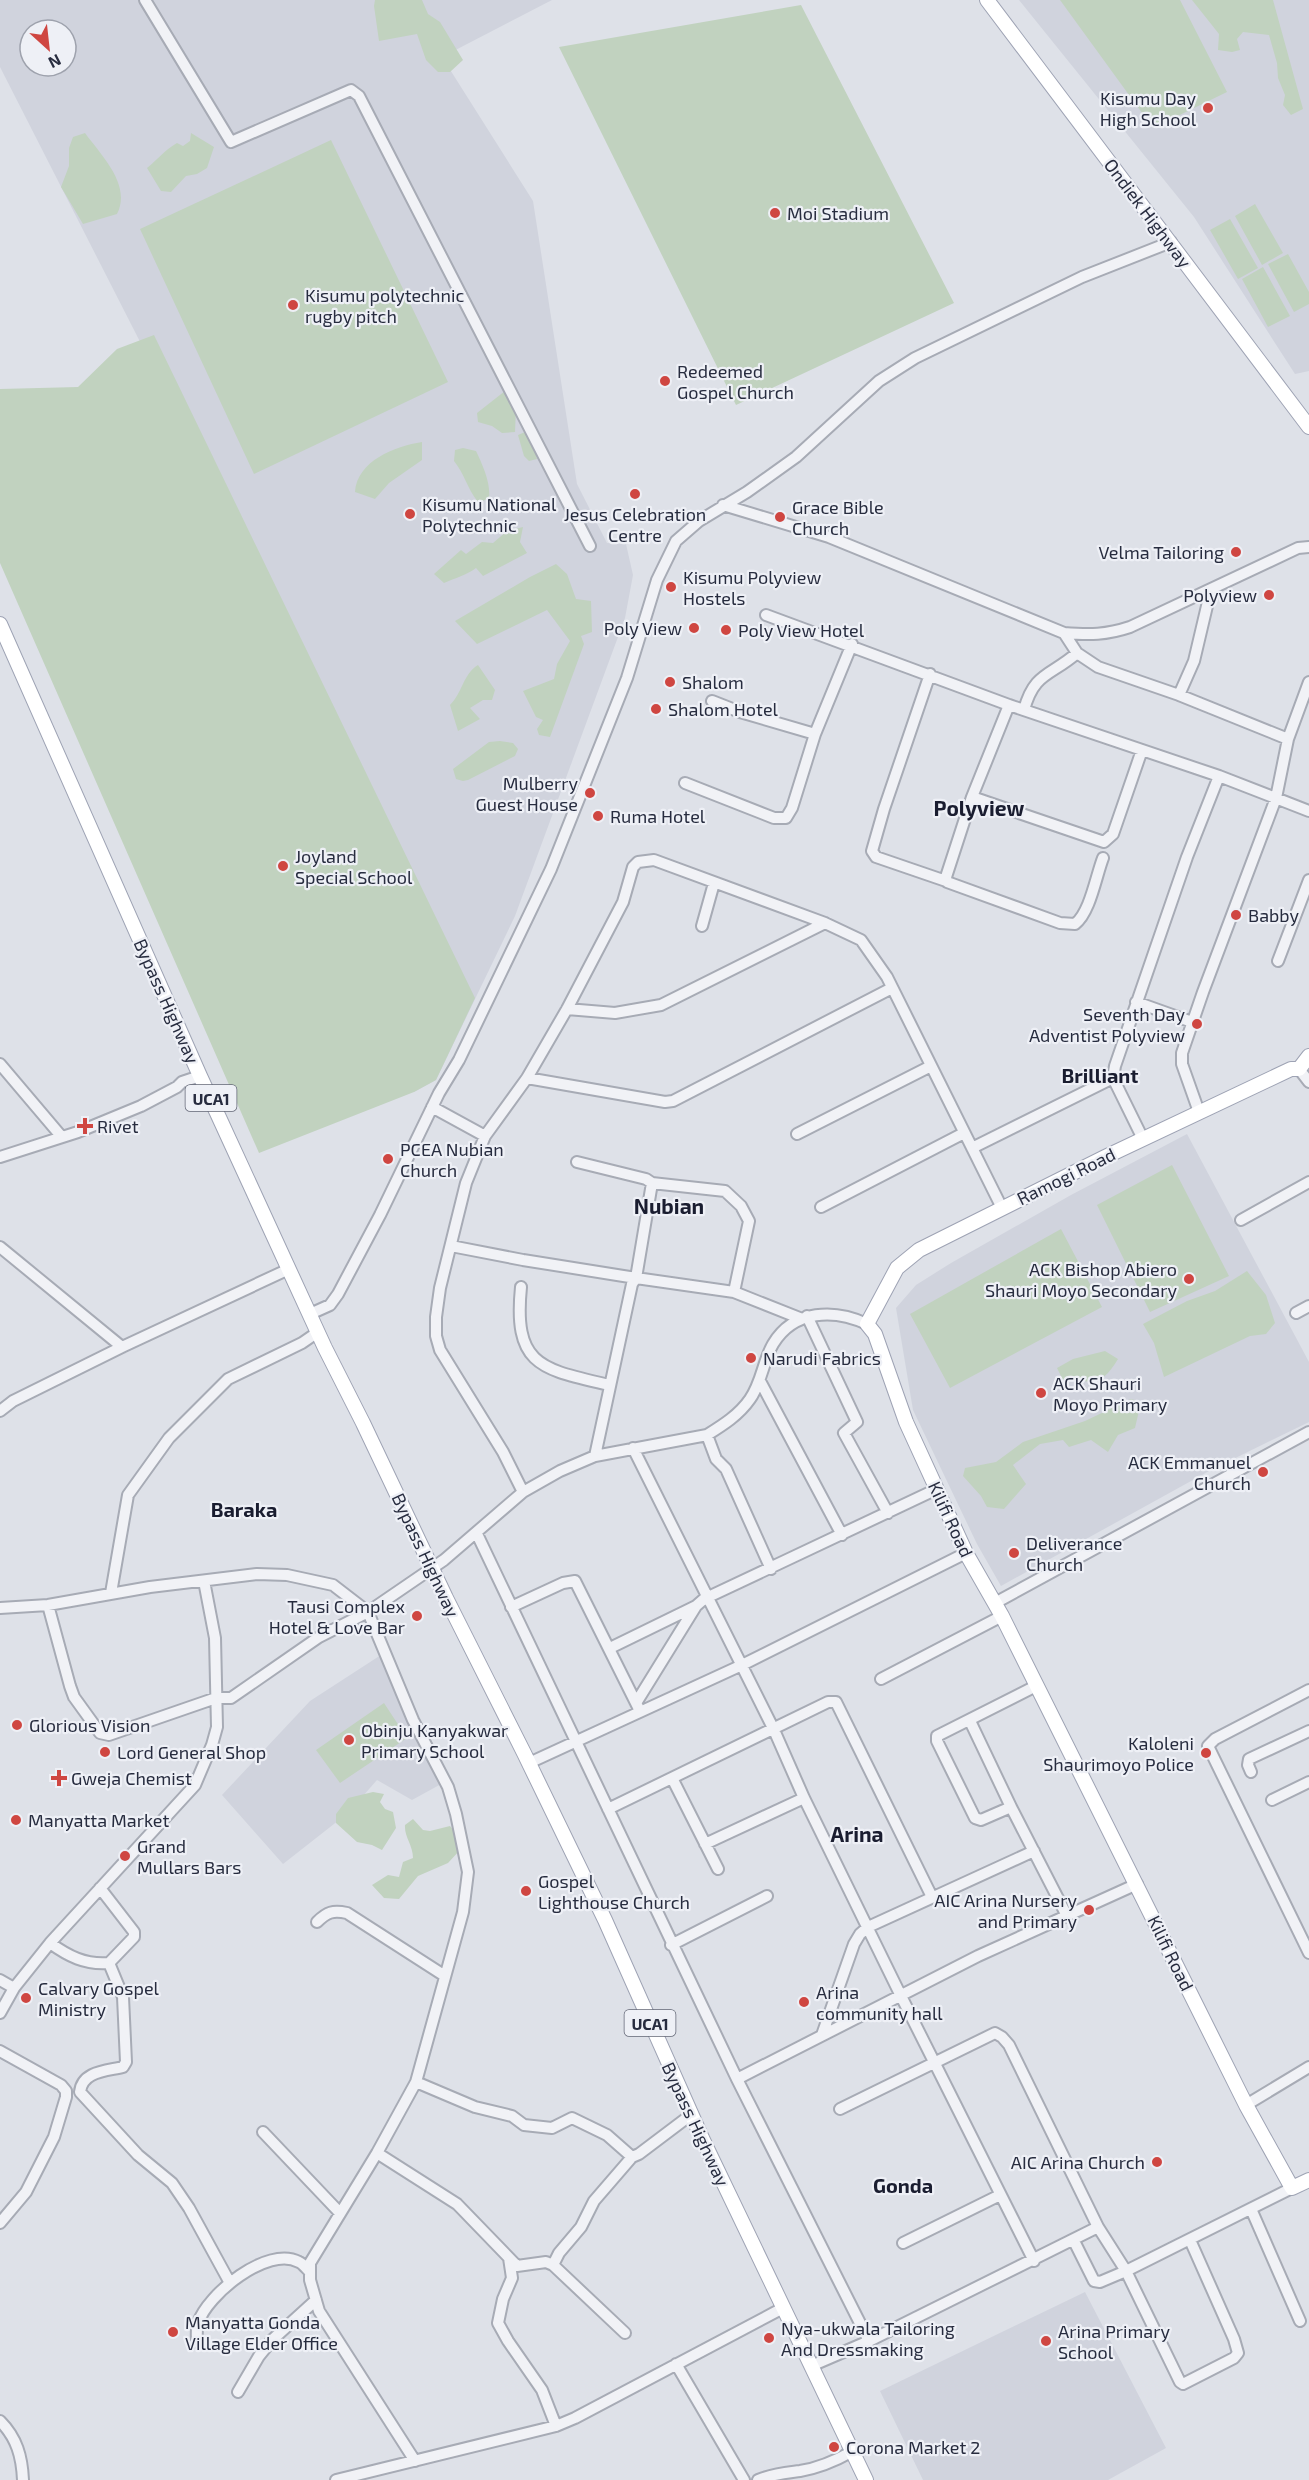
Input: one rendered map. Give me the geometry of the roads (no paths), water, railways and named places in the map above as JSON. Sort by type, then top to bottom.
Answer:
[{"type":"main road","name":"Ondiek Highway","points":[[987,0],[1309,427]]},
{"type":"main road","name":"Bypass Highway","points":[[0,624],[200,1076],[318,1332],[604,1920],[692,2114],[866,2480]]},
{"type":"main road","points":[[1299,1069],[1309,1056]]},
{"type":"main road","name":"Ramogi Road","points":[[867,1324],[897,1268],[909,1257],[1199,1112],[1291,1069],[1299,1069]]},
{"type":"main road","name":"Kilifi Road","points":[[867,1324],[875,1334],[906,1422],[966,1553],[995,1602],[1246,2105],[1292,2188]]},
{"type":"main road","points":[[1292,2188],[1309,2180]]},
{"type":"street","points":[[145,0],[231,142],[351,90],[359,96],[590,546]]},
{"type":"street","points":[[310,1314],[330,1305],[338,1294],[432,1107],[459,1060],[551,870],[627,678],[657,580],[668,555],[686,532],[788,463],[879,381],[915,358],[1082,277],[1171,242]]},
{"type":"street","points":[[723,506],[829,537],[1064,633],[1104,635],[1131,627],[1298,548],[1309,547]]},
{"type":"street","points":[[1179,695],[1194,661],[1211,589]]},
{"type":"street","points":[[766,615],[1009,705],[1219,776],[1309,811]]},
{"type":"street","points":[[1064,633],[1077,653],[1098,667],[1179,695],[1288,739]]},
{"type":"street","points":[[685,783],[774,818],[786,818],[792,808],[815,734],[852,645]]},
{"type":"street","points":[[1024,710],[1029,693],[1038,680],[1064,665],[1077,653]]},
{"type":"street","points":[[930,674],[884,809],[872,851],[876,857],[1060,923],[1075,924],[1080,921],[1087,907],[1104,858]]},
{"type":"street","points":[[1199,1112],[1182,1059],[1192,1022],[1276,798],[1288,739],[1309,682]]},
{"type":"street","points":[[712,701],[740,712],[815,734]]},
{"type":"street","points":[[946,881],[972,797],[1009,705]]},
{"type":"street","points":[[972,797],[1104,842],[1113,834],[1142,750]]},
{"type":"street","points":[[1143,1139],[1113,1078],[1115,1066],[1186,857],[1219,776]]},
{"type":"street","points":[[524,1492],[503,1452],[438,1345],[436,1317],[440,1287],[466,1183],[485,1136],[527,1078],[567,1009],[623,902],[633,867],[638,861],[654,860],[825,923],[861,940],[872,953],[892,988],[1002,1209]]},
{"type":"street","points":[[1278,961],[1309,880]]},
{"type":"street","points":[[702,926],[714,883]]},
{"type":"street","points":[[567,1009],[615,1013],[661,1005],[825,923]]},
{"type":"street","points":[[527,1078],[665,1102],[672,1101],[892,988]]},
{"type":"street","points":[[1136,1002],[1192,1022]]},
{"type":"street","points":[[0,1064],[61,1136]]},
{"type":"street","points":[[797,1134],[931,1066]]},
{"type":"street","points":[[1299,1069],[1309,1082]]},
{"type":"street","points":[[0,1157],[78,1132],[141,1106],[182,1082],[200,1076]]},
{"type":"street","points":[[972,1148],[1113,1078]]},
{"type":"street","points":[[432,1107],[485,1136]]},
{"type":"street","points":[[821,1207],[964,1132]]},
{"type":"street","points":[[577,1162],[646,1179],[652,1184],[725,1191],[741,1206],[749,1221],[734,1292]]},
{"type":"street","points":[[1241,1220],[1309,1182]]},
{"type":"street","points":[[595,1456],[632,1284],[636,1278],[652,1184]]},
{"type":"street","points":[[451,1246],[523,1260],[734,1292],[804,1318],[857,1422],[844,1433],[888,1513]]},
{"type":"street","points":[[0,1247],[122,1347]]},
{"type":"street","points":[[0,1411],[13,1401],[122,1347],[289,1269]]},
{"type":"street","points":[[521,1287],[519,1323],[534,1358],[556,1373],[609,1385]]},
{"type":"street","points":[[1296,1313],[1309,1306]]},
{"type":"street","points":[[48,1605],[74,1697],[100,1733],[109,1735],[216,1698],[228,1699],[320,1637],[368,1612],[477,1534],[524,1492],[560,1471],[595,1456],[707,1435],[736,1414],[749,1400],[760,1381],[772,1345],[781,1332],[804,1318],[825,1313],[852,1317],[867,1324]]},
{"type":"street","points":[[111,1593],[128,1495],[169,1438],[228,1379],[302,1343],[318,1332]]},
{"type":"street","points":[[760,1381],[842,1535]]},
{"type":"street","points":[[995,1602],[1309,1432]]},
{"type":"street","points":[[707,1435],[716,1459],[726,1469],[771,1569]]},
{"type":"street","points":[[633,1448],[774,1730],[804,1798],[900,1994],[1034,2261]]},
{"type":"street","points":[[610,1648],[696,1606],[708,1597],[937,1489]]},
{"type":"street","points":[[477,1534],[671,1945],[869,2341]]},
{"type":"street","points":[[529,1763],[577,1743],[638,1708],[742,1665],[966,1553]]},
{"type":"street","points":[[0,1608],[48,1605],[111,1593],[257,1574],[287,1575],[333,1585],[368,1612],[413,1720],[448,1787],[468,1872],[463,1912],[416,2082],[377,2154],[310,2263],[309,2271],[319,2311],[415,2461]]},
{"type":"street","points":[[0,2013],[14,1988],[50,1942],[195,1785],[215,1736],[216,1638],[204,1581]]},
{"type":"street","points":[[511,1607],[563,1583],[575,1581],[638,1708]]},
{"type":"street","points":[[638,1708],[696,1606]]},
{"type":"street","points":[[881,1679],[1002,1616]]},
{"type":"street","points":[[1011,1807],[984,1820],[975,1818],[937,1741],[940,1733],[970,1721],[1036,1686]]},
{"type":"street","points":[[1309,1690],[1215,1739],[1208,1746],[1309,1953]]},
{"type":"street","points":[[608,1809],[828,1702],[836,1702],[932,1897]]},
{"type":"street","points":[[970,1721],[1067,1916]]},
{"type":"street","points":[[1251,1772],[1248,1765],[1249,1759],[1309,1731]]},
{"type":"street","points":[[672,1778],[718,1869]]},
{"type":"street","points":[[1272,1800],[1309,1782]]},
{"type":"street","points":[[705,1844],[804,1798]]},
{"type":"street","points":[[822,2035],[854,1944],[868,1927],[1034,1851]]},
{"type":"street","points":[[737,2079],[900,1994],[1137,1884]]},
{"type":"street","points":[[50,1942],[68,1956],[86,1962],[109,1963],[135,1937],[132,1928],[100,1888]]},
{"type":"street","points":[[671,1945],[767,1896]]},
{"type":"street","points":[[317,1922],[327,1912],[337,1910],[347,1913],[445,1976]]},
{"type":"street","points":[[109,1963],[123,1997],[126,2062],[123,2067],[88,2077],[81,2084],[80,2092],[138,2155],[172,2183],[189,2208],[230,2283]]},
{"type":"street","points":[[0,1980],[14,1988]]},
{"type":"street","points":[[840,2109],[987,2036],[995,2033],[1002,2037],[1009,2045],[1098,2227],[1126,2271],[1180,2382],[1184,2384],[1234,2358],[1238,2349],[1190,2240]]},
{"type":"street","points":[[0,2051],[61,2085],[66,2091],[54,2137],[26,2192],[0,2223]]},
{"type":"street","points":[[1246,2105],[1309,2067]]},
{"type":"street","points":[[416,2082],[475,2107],[512,2116],[524,2125],[552,2128],[572,2118],[607,2135],[632,2157]]},
{"type":"street","points":[[553,2265],[559,2253],[581,2227],[594,2201],[632,2157],[692,2114]]},
{"type":"street","points":[[263,2132],[340,2213]]},
{"type":"street","points":[[377,2154],[457,2204],[509,2258],[520,2266],[546,2262],[553,2265],[625,2333]]},
{"type":"street","points":[[1074,2241],[1094,2281],[1100,2282],[1190,2240],[1292,2188]]},
{"type":"street","points":[[903,2243],[1000,2195]]},
{"type":"street","points":[[1251,2209],[1300,2321]]},
{"type":"street","points":[[811,2366],[869,2341],[1034,2261],[1098,2227]]},
{"type":"street","points":[[509,2258],[512,2278],[503,2299],[498,2323],[542,2391],[556,2426]]},
{"type":"street","points":[[197,2342],[197,2326],[200,2318],[230,2283],[257,2264],[268,2261],[298,2261],[309,2271]]},
{"type":"street","points":[[238,2392],[259,2356],[272,2340],[316,2300]]},
{"type":"street","points":[[336,2480],[556,2426],[609,2402],[783,2308]]},
{"type":"street","points":[[676,2364],[744,2480]]},
{"type":"street","points":[[0,2421],[13,2436],[18,2448],[23,2480]]},
{"type":"street","points":[[758,2480],[833,2461],[854,2451]]},
{"type":"place","name":"Kisumu Day High School","points":[[1208,108]]},
{"type":"place","name":"Moi Stadium","points":[[775,213]]},
{"type":"place","name":"Kisumu polytechnic rugby pitch","points":[[293,305]]},
{"type":"place","name":"Redeemed Gospel Church","points":[[665,381]]},
{"type":"place","name":"Jesus Celebration Centre","points":[[635,494]]},
{"type":"place","name":"Kisumu National Polytechnic","points":[[410,514]]},
{"type":"place","name":"Grace Bible Church","points":[[780,517]]},
{"type":"place","name":"Velma Tailoring","points":[[1236,552]]},
{"type":"place","name":"Kisumu Polyview Hostels","points":[[671,587]]},
{"type":"place","name":"Polyview","points":[[1269,595]]},
{"type":"place","name":"Poly View","points":[[694,628]]},
{"type":"place","name":"Poly View Hotel","points":[[726,630]]},
{"type":"place","name":"Shalom","points":[[670,682]]},
{"type":"place","name":"Shalom Hotel","points":[[656,709]]},
{"type":"place","name":"Mulberry Guest House","points":[[590,793]]},
{"type":"place","name":"Ruma Hotel","points":[[598,816]]},
{"type":"place","name":"Joyland Special School","points":[[283,866]]},
{"type":"place","name":"Babby","points":[[1236,915]]},
{"type":"place","name":"Seventh Day Adventist Polyview","points":[[1197,1024]]},
{"type":"place","name":"Rivet","points":[[85,1126]]},
{"type":"place","name":"PCEA Nubian Church","points":[[388,1159]]},
{"type":"place","name":"ACK Bishop Abiero Shauri Moyo Secondary","points":[[1189,1279]]},
{"type":"place","name":"Narudi Fabrics","points":[[751,1358]]},
{"type":"place","name":"ACK Shauri Moyo Primary","points":[[1041,1393]]},
{"type":"place","name":"ACK Emmanuel Church","points":[[1263,1472]]},
{"type":"place","name":"Deliverance Church","points":[[1014,1553]]},
{"type":"place","name":"Tausi Complex Hotel & Love Bar","points":[[417,1616]]},
{"type":"place","name":"Glorious Vision","points":[[17,1725]]},
{"type":"place","name":"Obinju Kanyakwar Primary School","points":[[349,1740]]},
{"type":"place","name":"Lord General Shop","points":[[105,1752]]},
{"type":"place","name":"Kaloleni Shaurimoyo Police","points":[[1206,1753]]},
{"type":"place","name":"Gweja Chemist","points":[[59,1778]]},
{"type":"place","name":"Manyatta Market","points":[[16,1820]]},
{"type":"place","name":"Grand Mullars Bars","points":[[125,1856]]},
{"type":"place","name":"Gospel Lighthouse Church","points":[[526,1891]]},
{"type":"place","name":"AIC Arina Nursery and Primary","points":[[1089,1910]]},
{"type":"place","name":"Calvary Gospel Ministry","points":[[26,1998]]},
{"type":"place","name":"Arina community hall","points":[[804,2002]]},
{"type":"place","name":"AIC Arina Church","points":[[1157,2162]]},
{"type":"place","name":"Manyatta Gonda Village Elder Office","points":[[173,2332]]},
{"type":"place","name":"Nya-ukwala Tailoring And Dressmaking","points":[[769,2338]]},
{"type":"place","name":"Arina Primary School","points":[[1046,2341]]},
{"type":"place","name":"Corona Market 2","points":[[834,2447]]},
{"type":"district","name":"Polyview","points":[[979,807]]},
{"type":"district","name":"Brilliant","points":[[1100,1075]]},
{"type":"district","name":"Nubian","points":[[669,1205]]},
{"type":"district","name":"Baraka","points":[[244,1509]]},
{"type":"district","name":"Arina","points":[[857,1833]]},
{"type":"district","name":"Gonda","points":[[903,2185]]}]
